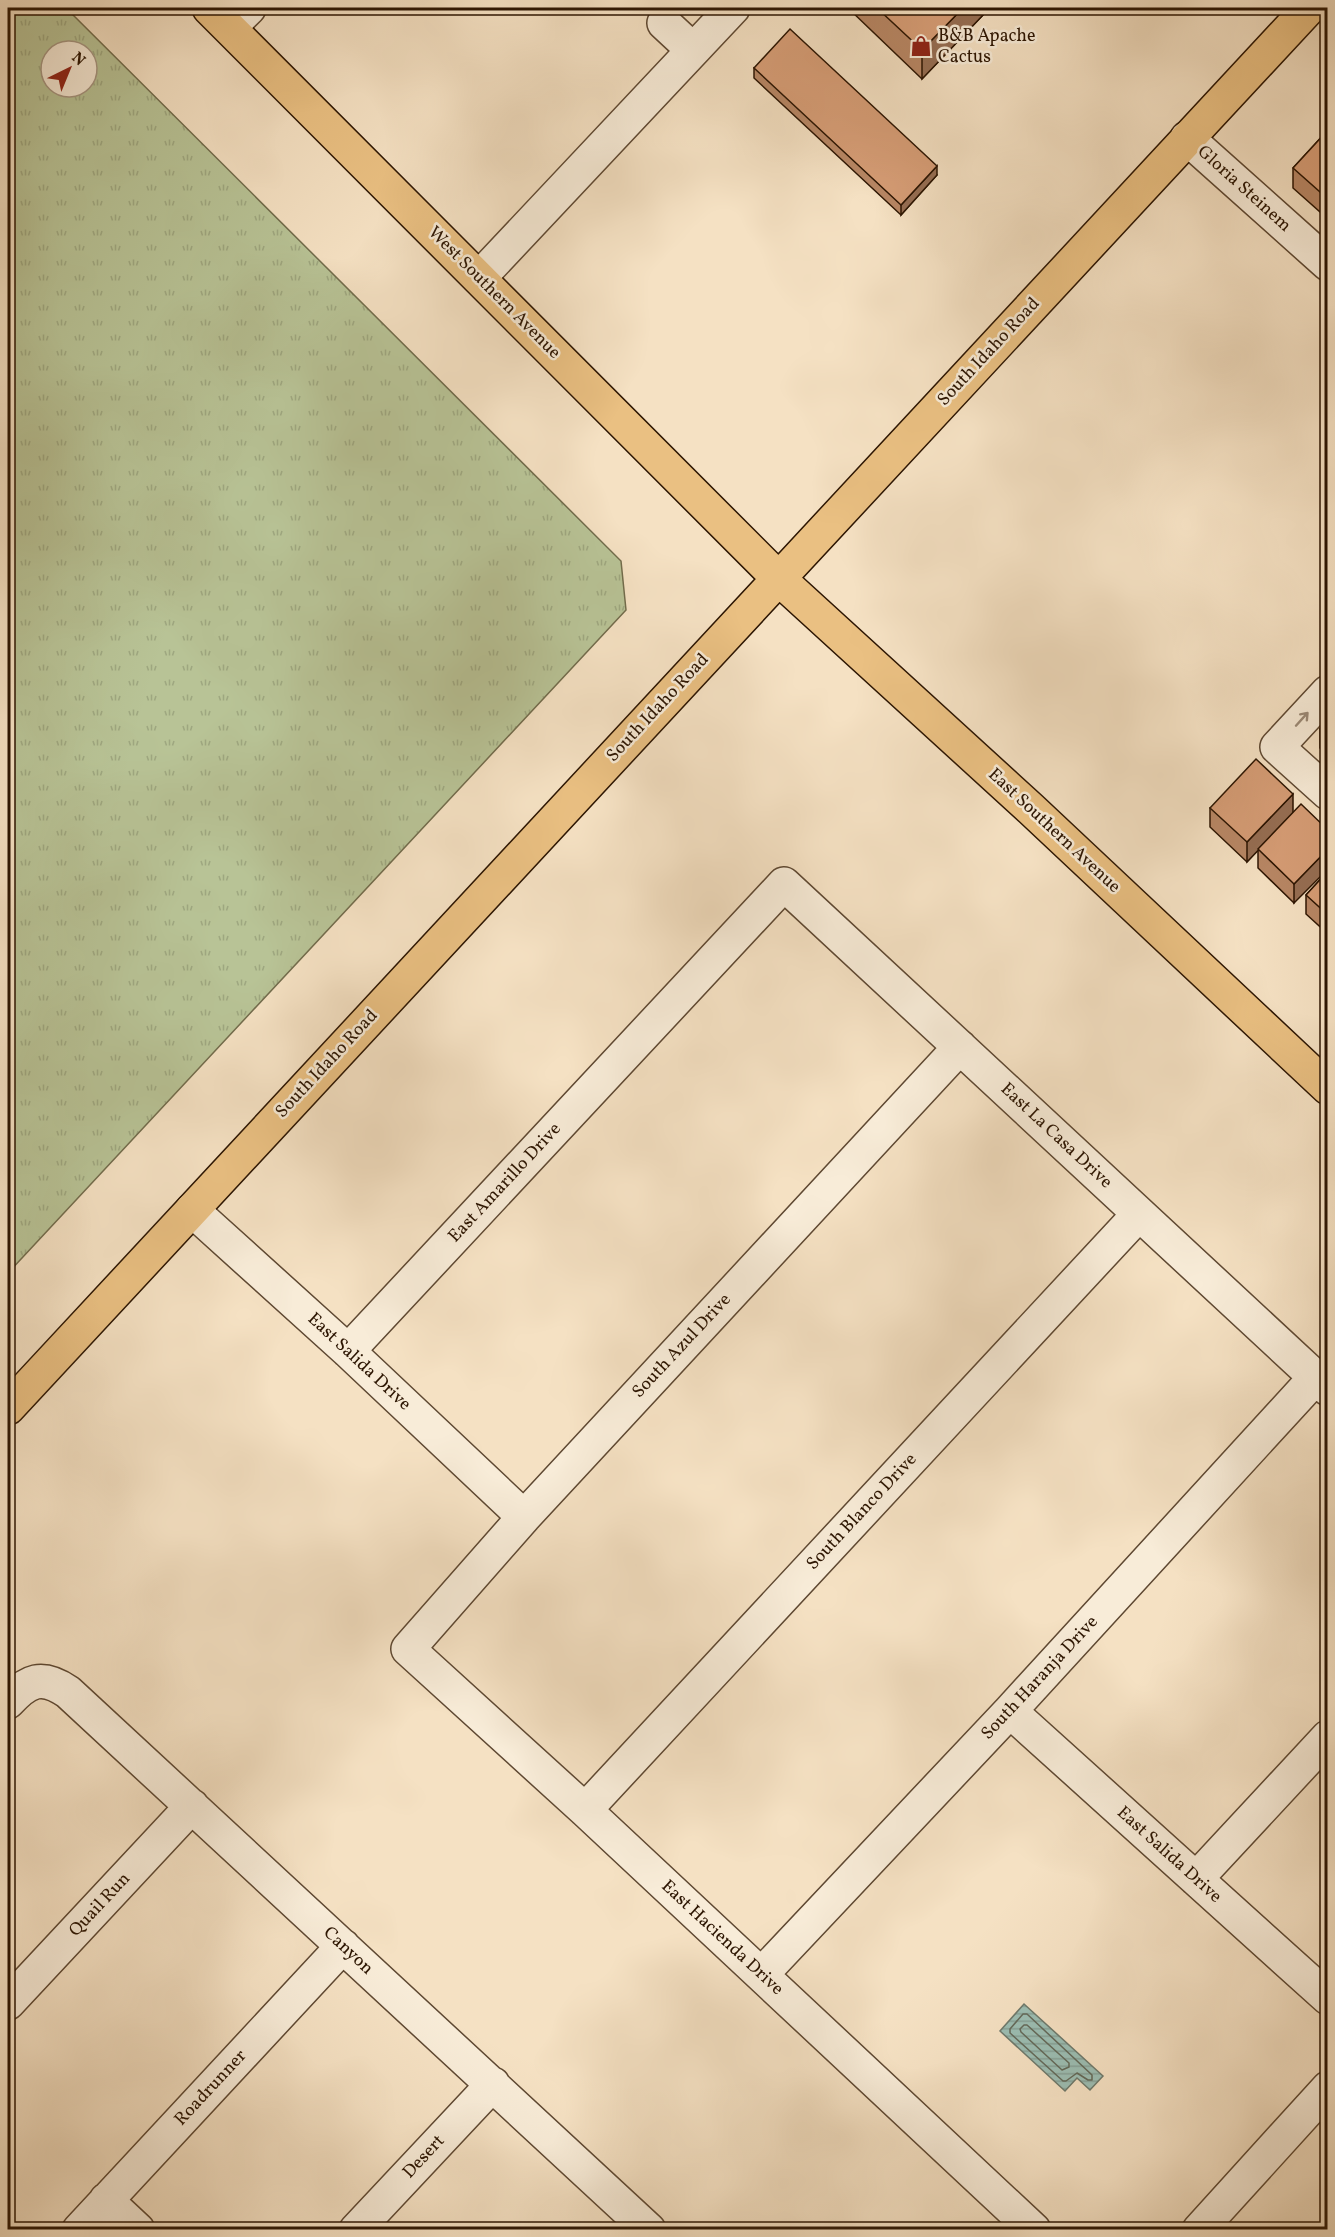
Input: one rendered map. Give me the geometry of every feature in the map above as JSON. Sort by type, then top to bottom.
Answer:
[{"type":"main road","name":"South Idaho Road","points":[[8,1408],[1309,8]]},
{"type":"main road","name":"West Southern Avenue","points":[[230,14],[479,278],[778,578]]},
{"type":"main road","name":"East Southern Avenue","points":[[778,578],[1031,809],[1328,1088]]},
{"type":"lane","points":[[479,278],[733,8]]},
{"type":"lane","points":[[664,23],[693,50]]},
{"type":"lane","name":"Gloria Steinem","points":[[1187,138],[1328,264]]},
{"type":"lane","points":[[1328,692],[1277,747],[1328,792]]},
{"type":"lane","name":"East La Casa Drive","points":[[784,884],[1321,1383]]},
{"type":"lane","name":"East Amarillo Drive","points":[[348,1351],[784,884]]},
{"type":"lane","name":"South Azul Drive","points":[[408,1649],[524,1516],[960,1047]]},
{"type":"lane","name":"East Salida Drive","points":[[192,1210],[348,1351],[524,1516]]},
{"type":"lane","name":"South Blanco Drive","points":[[585,1810],[1139,1214]]},
{"type":"lane","name":"South Haranja Drive","points":[[762,1974],[1321,1383]]},
{"type":"lane","name":"East Hacienda Drive","points":[[408,1649],[585,1810],[1034,2229]]},
{"type":"lane","name":"Canyon","points":[[8,1702],[30,1683],[43,1680],[54,1683],[68,1692],[493,2084],[643,2228]]},
{"type":"lane","name":"East Salida Drive","points":[[1010,1712],[1328,1998]]},
{"type":"lane","points":[[1196,1879],[1328,1737]]},
{"type":"lane","name":"Quail Run","points":[[8,2003],[192,1806]]},
{"type":"lane","name":"Roadrunner","points":[[79,2229],[343,1946]]},
{"type":"lane","name":"Desert","points":[[356,2229],[493,2084]]},
{"type":"lane","points":[[1199,2229],[1328,2088]]},
{"type":"lane","points":[[106,2200],[138,2229]]},
{"type":"green space","points":[[8,8],[66,8],[97,39],[39,39],[39,99],[99,99],[99,41],[621,561],[626,610],[8,1273]]},
{"type":"water","points":[[1024,2004],[1103,2076],[1090,2090],[1077,2078],[1065,2091],[1000,2031]]},
{"type":"building","points":[[877,8],[963,8],[922,50]]},
{"type":"building","points":[[790,29],[937,166],[901,205],[754,68]]},
{"type":"building","points":[[1328,130],[1328,199],[1293,168]]},
{"type":"building","points":[[1328,721],[1328,737],[1320,729]]},
{"type":"building","points":[[1256,759],[1293,794],[1247,842],[1210,808]]},
{"type":"building","points":[[1301,804],[1328,830],[1328,849],[1294,884],[1258,849]]},
{"type":"building","points":[[1328,871],[1328,915],[1306,895]]},
{"type":"place","name":"B&B Apache Cactus","points":[[921,46]]}]
